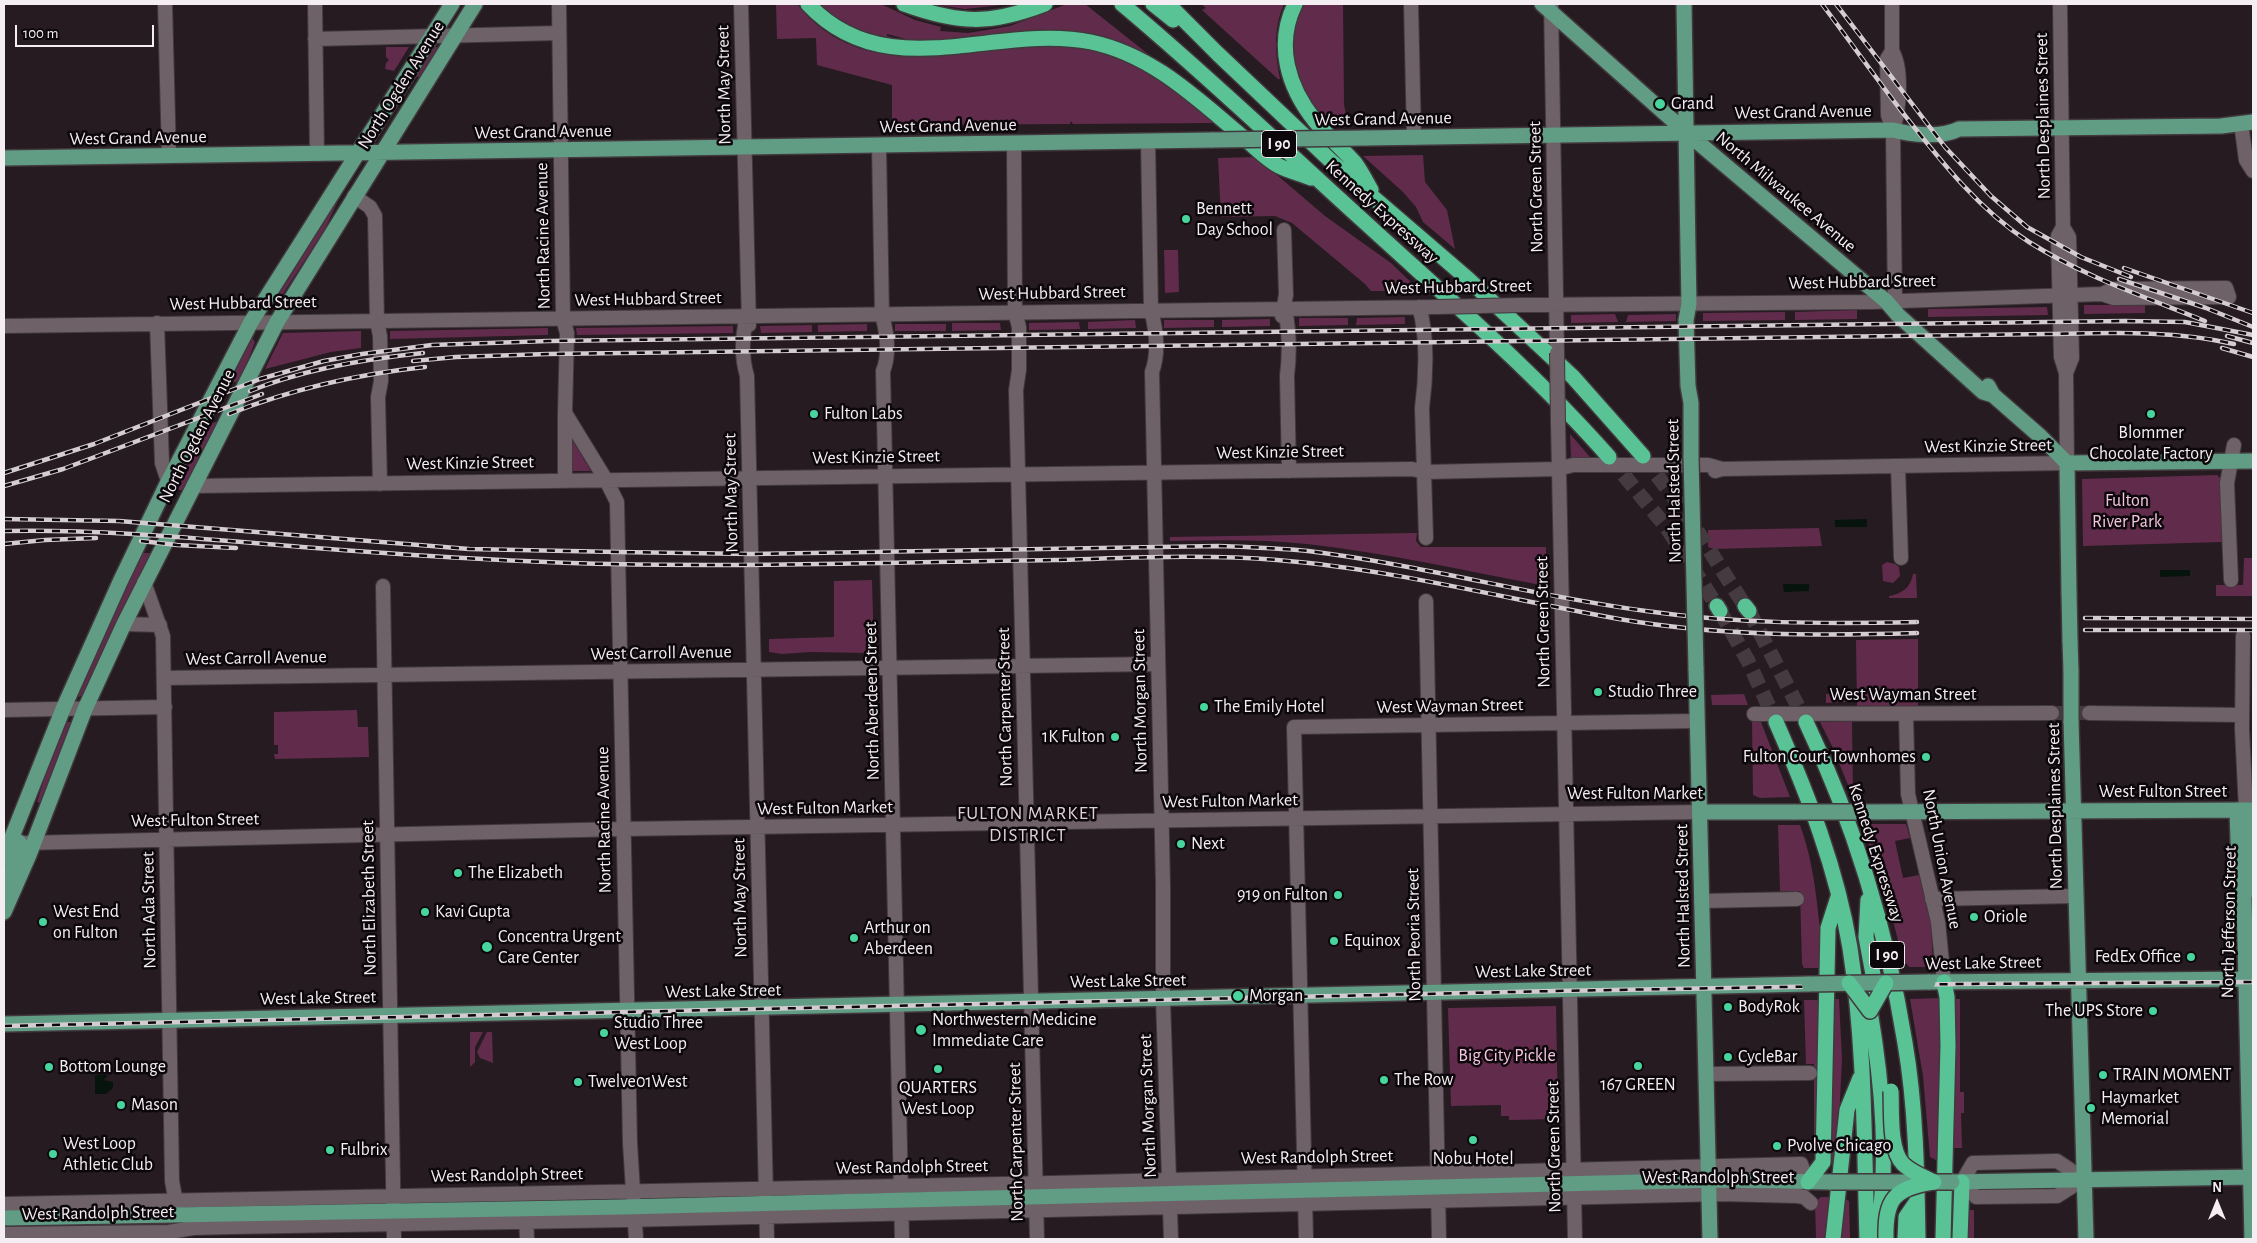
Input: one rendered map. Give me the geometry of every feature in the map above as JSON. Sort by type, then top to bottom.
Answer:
[{"type":"highway","points":[[808,4],[823,18],[846,33],[873,44],[891,48],[922,48],[1053,38],[1093,42],[1125,52],[1165,73],[1279,166],[1320,181]]},
{"type":"highway","points":[[904,4],[928,13],[955,19],[979,20],[1019,14],[1045,4]]},
{"type":"highway","name":"Kennedy Expressway","points":[[1122,4],[1213,83],[1484,330],[1574,417],[1609,457]]},
{"type":"highway","name":"I 90","points":[[1153,4],[1218,54]]},
{"type":"highway","name":"Kennedy Expressway","points":[[1168,4],[1332,162],[1517,323],[1573,377],[1643,456]]},
{"type":"highway","points":[[1295,4],[1289,16],[1285,34],[1285,55],[1289,77],[1299,98],[1316,122],[1356,164],[1376,200]]},
{"type":"highway","name":"I 90","points":[[1776,722],[1804,785],[1820,831],[1838,895],[1849,946],[1857,1002],[1862,1072],[1866,1239]]},
{"type":"highway","name":"Kennedy Expressway","points":[[1806,722],[1837,790],[1852,830],[1885,946],[1905,1043],[1911,1088],[1918,1239]]},
{"type":"highway","points":[[1869,888],[1866,937],[1883,1030],[1886,1091],[1884,1160],[1877,1239]]},
{"type":"highway","points":[[1808,1182],[1823,1162],[1828,928],[1838,895]]},
{"type":"highway","points":[[1943,1239],[1948,1046],[1947,996],[1944,982]]},
{"type":"highway","points":[[1849,983],[1870,1011],[1899,1158],[1912,1171],[1934,1182]]},
{"type":"highway","points":[[1870,1011],[1886,983]]},
{"type":"highway","points":[[1833,1239],[1847,1110],[1862,1072]]},
{"type":"highway","points":[[1886,1239],[1886,1216],[1894,1198],[1907,1188],[1934,1182]]},
{"type":"highway","points":[[1957,1182],[1960,1239]]},
{"type":"highway","points":[[1905,1239],[1906,1217],[1917,1200]]},
{"type":"main road","name":"North Ogden Avenue","points":[[4,912],[14,846],[36,777],[63,709],[168,481],[251,322],[452,4]]},
{"type":"main road","name":"North Ogden Avenue","points":[[14,846],[85,709],[144,582],[277,322],[475,4]]},
{"type":"main road","name":"North Halsted Street","points":[[1684,4],[1689,304],[1694,319],[1695,386],[1691,403],[1691,457],[1710,1239]]},
{"type":"main road","name":"North Milwaukee Avenue","points":[[1548,6],[1687,133],[1892,304],[1907,314],[1988,385],[1993,395],[2041,437],[2067,464]]},
{"type":"main road","name":"West Grand Avenue","points":[[4,158],[1893,130],[1908,134],[1951,134],[1959,130],[2221,126],[2247,122]]},
{"type":"main road","name":"West Kinzie Street","points":[[2067,464],[2253,461]]},
{"type":"main road","name":"North Desplaines Street","points":[[2067,464],[2071,721],[2086,1239]]},
{"type":"main road","name":"West Fulton Market","points":[[1700,812],[2074,810]]},
{"type":"main road","name":"West Fulton Street","points":[[2074,810],[2245,810]]},
{"type":"main road","name":"North Jefferson Street","points":[[2245,810],[2249,825],[2249,871],[2244,898],[2249,979],[2252,1239]]},
{"type":"main road","points":[[4,904],[14,846]]},
{"type":"main road","name":"West Lake Street","points":[[4,1024],[1849,983],[2249,979]]},
{"type":"main road","name":"West Randolph Street","points":[[4,1218],[177,1208],[394,1210],[526,1216],[634,1206],[1708,1180],[1957,1182],[2251,1177]]},
{"type":"street","points":[[165,4],[168,156]]},
{"type":"street","points":[[314,4],[317,154]]},
{"type":"street","name":"North Racine Avenue","points":[[559,4],[563,318],[558,333],[559,371],[564,386],[565,480]]},
{"type":"street","name":"North May Street","points":[[741,4],[747,316],[743,332],[744,363],[748,376],[767,1239]]},
{"type":"street","points":[[1411,4],[1414,138]]},
{"type":"street","points":[[1892,4],[1892,51],[1897,59],[1898,78],[1898,115],[1893,130],[1892,304]]},
{"type":"street","name":"North Desplaines Street","points":[[2060,4],[2063,227],[2058,236],[2072,358],[2066,373],[2067,464]]},
{"type":"street","name":"North Green Street","points":[[1548,6],[1554,135],[1555,340],[1575,1239]]},
{"type":"street","points":[[315,39],[559,33]]},
{"type":"street","points":[[2247,122],[2246,160],[2253,171]]},
{"type":"street","name":"North Morgan Street","points":[[1148,141],[1151,310],[1155,326],[1156,362],[1152,372],[1161,821],[1162,998],[1171,1239]]},
{"type":"street","name":"North Carpenter Street","points":[[1014,144],[1015,312],[1011,328],[1012,370],[1016,384],[1037,1239]]},
{"type":"street","name":"North Aberdeen Street","points":[[878,146],[882,315],[878,329],[879,362],[883,371],[886,476],[902,1239]]},
{"type":"street","points":[[354,196],[370,207],[375,216],[377,321],[372,336],[373,381],[378,397],[380,484]]},
{"type":"street","points":[[1284,230],[1285,308],[1280,324],[1281,361],[1287,376],[1290,471]]},
{"type":"street","name":"West Hubbard Street","points":[[4,326],[1522,305],[1892,304],[2102,294],[2113,289],[2226,288],[2229,297],[2114,298],[2102,294]]},
{"type":"street","points":[[1419,307],[1415,321],[1417,391],[1422,408],[1426,538]]},
{"type":"street","points":[[157,324],[156,461],[168,481]]},
{"type":"street","name":"North Racine Avenue","points":[[565,413],[606,480],[617,502],[627,1011],[636,1239]]},
{"type":"street","points":[[2231,580],[2227,483],[2234,445]]},
{"type":"street","name":"West Kinzie Street","points":[[193,486],[1412,469],[1425,472],[1558,469],[1573,466],[1708,465],[1722,469],[2067,464]]},
{"type":"street","points":[[1898,466],[1901,558]]},
{"type":"street","name":"North Ada Street","points":[[144,582],[163,636],[172,1181],[184,1235]]},
{"type":"street","name":"North Elizabeth Street","points":[[383,586],[394,1239]]},
{"type":"street","name":"North Peoria Street","points":[[1426,601],[1439,1239]]},
{"type":"street","points":[[124,624],[160,625]]},
{"type":"street","name":"North Jefferson Street","points":[[2243,636],[2242,715],[2245,810]]},
{"type":"street","name":"West Carroll Avenue","points":[[164,678],[1158,664]]},
{"type":"street","points":[[4,710],[165,707]]},
{"type":"street","name":"West Wayman Street","points":[[1754,714],[2052,713]]},
{"type":"street","points":[[2089,713],[2242,715]]},
{"type":"street","name":"North Union Avenue","points":[[1906,714],[1908,794],[1938,922],[1944,982]]},
{"type":"street","name":"West Wayman Street","points":[[1296,818],[1294,728],[1697,721]]},
{"type":"street","name":"West Fulton Market","points":[[387,834],[1027,824],[1431,815],[1700,812]]},
{"type":"street","points":[[1296,818],[1306,1239]]},
{"type":"street","name":"West Fulton Street","points":[[14,846],[167,839],[387,834]]},
{"type":"street","points":[[1932,899],[2076,896]]},
{"type":"street","points":[[1701,901],[1797,899]]},
{"type":"street","points":[[1706,1074],[1810,1073]]},
{"type":"street","name":"West Randolph Street","points":[[1708,1180],[1804,1197],[1811,1203]]},
{"type":"street","points":[[526,1193],[526,1239]]},
{"type":"street","name":"West Randolph Street","points":[[4,1234],[184,1235],[207,1227],[394,1210],[526,1193],[634,1206]]},
{"type":"street","name":"West Randolph Street","points":[[4,1204],[177,1208]]},
{"type":"green space","points":[[776,4],[797,4],[826,32],[859,48],[895,55],[932,56],[1048,47],[1085,49],[1105,53],[1140,67],[1186,98],[1216,123],[1073,124],[1071,121],[1070,124],[892,125],[892,85],[817,65],[816,38],[777,39]]},
{"type":"green space","points":[[818,4],[881,4],[915,20],[941,27],[940,31],[968,33],[1010,26],[1067,4],[1085,4],[1153,58],[1130,47],[1107,40],[1063,32],[970,36],[919,41],[887,34],[887,36],[904,41],[858,29],[839,19]]},
{"type":"green space","points":[[932,4],[1011,4],[965,9]]},
{"type":"green space","points":[[1201,4],[1284,4],[1280,13],[1276,41],[1280,79],[1202,10],[1206,8]]},
{"type":"green space","points":[[1300,4],[1343,4],[1344,104],[1347,121],[1324,121],[1296,83],[1290,36]]},
{"type":"green space","points":[[386,47],[409,47],[394,71],[385,69],[386,63],[389,60],[386,57]]},
{"type":"green space","points":[[431,47],[439,47],[421,76],[416,77],[415,75]]},
{"type":"green space","points":[[1423,155],[1425,182],[1447,210],[1455,249],[1423,222],[1416,207],[1403,192],[1363,156]]},
{"type":"green space","points":[[1256,157],[1325,216],[1391,263],[1420,291],[1371,291],[1292,223],[1275,216],[1221,217],[1218,158]]},
{"type":"green space","points":[[342,192],[325,229],[275,306],[274,302],[293,272],[302,251]]},
{"type":"green space","points":[[1164,250],[1178,250],[1179,292],[1165,293]]},
{"type":"green space","points":[[2084,305],[2145,305],[2145,313],[2084,314]]},
{"type":"green space","points":[[2047,307],[2048,315],[1928,317],[1928,309]]},
{"type":"green space","points":[[1857,310],[1857,319],[1795,320],[1795,312]]},
{"type":"green space","points":[[1785,312],[1785,320],[1703,321],[1703,313]]},
{"type":"green space","points":[[1615,314],[1618,322],[1571,323],[1571,315]]},
{"type":"green space","points":[[1676,314],[1676,321],[1626,322],[1628,315]]},
{"type":"green space","points":[[1405,317],[1405,324],[1356,325],[1357,318]]},
{"type":"green space","points":[[1299,318],[1348,318],[1348,325],[1299,326]]},
{"type":"green space","points":[[1270,319],[1270,326],[1222,327],[1222,320]]},
{"type":"green space","points":[[1135,320],[1136,328],[1088,329],[1088,322]]},
{"type":"green space","points":[[1164,320],[1214,320],[1214,327],[1164,328]]},
{"type":"green space","points":[[1079,322],[1080,329],[1029,330],[1029,323]]},
{"type":"green space","points":[[952,323],[1000,323],[1001,330],[952,331]]},
{"type":"green space","points":[[867,324],[867,331],[818,332],[818,325]]},
{"type":"green space","points":[[895,324],[946,324],[946,331],[895,331]]},
{"type":"green space","points":[[812,325],[812,332],[761,333],[760,326]]},
{"type":"green space","points":[[733,326],[733,333],[577,335],[576,328]]},
{"type":"green space","points":[[548,328],[548,335],[390,339],[390,331]]},
{"type":"green space","points":[[361,331],[361,348],[331,352],[265,369],[283,333]]},
{"type":"green space","points":[[252,338],[255,342],[240,380],[222,387],[249,339]]},
{"type":"green space","points":[[221,420],[183,490],[169,490],[202,427]]},
{"type":"green space","points":[[1570,434],[1590,457],[1571,458]]},
{"type":"green space","points":[[572,439],[591,471],[571,471],[570,441]]},
{"type":"green space","name":"Fulton River Park","points":[[2217,475],[2221,479],[2222,542],[2083,546],[2082,479]]},
{"type":"green space","points":[[1819,528],[1822,546],[1714,549],[1708,547],[1708,530]]},
{"type":"green space","points":[[1417,533],[1416,541],[1421,547],[1546,547],[1546,586],[1397,557],[1307,544],[1221,540],[1170,541],[1170,537]]},
{"type":"green space","points":[[139,553],[154,553],[84,694],[79,697],[77,693]]},
{"type":"green space","points":[[2244,558],[2253,558],[2253,596],[2216,596],[2216,585],[2243,585]]},
{"type":"green space","points":[[1887,562],[1899,567],[1900,576],[1893,583],[1883,581],[1882,565]]},
{"type":"green space","points":[[1913,574],[1916,574],[1917,598],[1889,598],[1889,596],[1898,594],[1908,586]]},
{"type":"green space","points":[[872,580],[874,653],[810,652],[782,654],[769,652],[769,639],[834,637],[834,581]]},
{"type":"green space","points":[[1918,639],[1918,710],[1857,707],[1856,640]]},
{"type":"green space","points":[[1744,694],[1748,705],[1712,705],[1711,695]]},
{"type":"green space","points":[[1826,694],[1846,694],[1846,702],[1826,703]]},
{"type":"green space","points":[[357,710],[358,727],[368,727],[369,757],[275,759],[274,754],[278,754],[278,745],[274,745],[274,712]]},
{"type":"green space","points":[[1752,721],[1761,722],[1790,797],[1760,798],[1753,795]]},
{"type":"green space","points":[[1852,721],[1853,797],[1820,722]]},
{"type":"green space","points":[[65,722],[74,722],[41,803],[37,802],[49,763]]},
{"type":"green space","points":[[1862,824],[1906,824],[1910,838],[1895,841],[1903,878],[1919,875],[1931,922],[1933,967],[1909,967],[1907,964],[1904,964],[1888,901]]},
{"type":"green space","points":[[1778,825],[1800,825],[1806,842],[1816,896],[1824,968],[1804,968],[1802,964],[1800,891],[1780,891]]},
{"type":"green space","points":[[1941,998],[1942,1045],[1938,1161],[1930,1157],[1923,1076],[1910,999]]},
{"type":"green space","points":[[1831,999],[1839,999],[1842,1059],[1837,1162],[1831,1162]]},
{"type":"green space","points":[[1953,999],[1960,999],[1960,1092],[1964,1092],[1964,1113],[1961,1113],[1962,1148],[1951,1148]]},
{"type":"green space","points":[[1804,1000],[1822,1000],[1819,1148],[1815,1147],[1814,1141],[1814,1064],[1806,1064]]},
{"type":"green space","name":"Big City Pickle","points":[[1556,1006],[1558,1119],[1509,1120],[1509,1116],[1501,1116],[1501,1105],[1451,1106],[1448,1008]]},
{"type":"green space","points":[[470,1032],[483,1032],[475,1047],[475,1062],[470,1067]]},
{"type":"green space","points":[[487,1032],[492,1032],[493,1063],[480,1058],[477,1052]]},
{"type":"green space","points":[[1821,1197],[1834,1197],[1829,1239],[1816,1239],[1815,1202]]},
{"type":"green space","points":[[1845,1199],[1849,1201],[1850,1239],[1838,1239]]},
{"type":"green space","points":[[1967,1210],[1974,1210],[1974,1239],[1965,1239]]},
{"type":"green space","points":[[164,1221],[164,1224],[54,1226],[54,1223]]},
{"type":"shaded area","points":[[1867,519],[1867,527],[1835,527],[1835,520]]},
{"type":"shaded area","points":[[2160,570],[2190,570],[2190,576],[2160,577]]},
{"type":"shaded area","points":[[1783,584],[1809,584],[1809,591],[1784,592]]},
{"type":"shaded area","points":[[95,1075],[108,1075],[104,1080],[113,1082],[113,1088],[106,1094],[95,1094]]},
{"type":"tunnel","points":[[1609,457],[1667,528],[1717,606]]},
{"type":"tunnel","points":[[1643,457],[1685,512],[1745,606]]},
{"type":"tunnel","points":[[1720,611],[1748,661],[1776,722]]},
{"type":"tunnel","points":[[1749,611],[1806,722]]},
{"type":"tunnel","points":[[2052,713],[2089,713]]},
{"type":"railway","points":[[1822,4],[1931,148],[1961,183],[1993,215],[2029,242],[2071,265],[2093,276],[2205,321]]},
{"type":"railway","points":[[1836,4],[1945,147],[1991,196],[2027,227],[2081,257],[2131,277]]},
{"type":"railway","points":[[2124,268],[2253,313]]},
{"type":"railway","points":[[2119,279],[2206,308],[2253,327]]},
{"type":"railway","points":[[4,473],[94,444],[260,379],[324,361],[432,345],[548,341],[2125,321],[2185,322],[2253,335]]},
{"type":"railway","points":[[413,361],[456,357],[548,354],[2095,333],[2165,334],[2234,344]]},
{"type":"railway","points":[[2227,336],[2253,343]]},
{"type":"railway","points":[[2222,348],[2253,357]]},
{"type":"railway","points":[[250,391],[271,383],[335,366],[423,353]]},
{"type":"railway","points":[[229,414],[277,397],[350,378],[425,367]]},
{"type":"railway","points":[[4,486],[63,469],[262,394]]},
{"type":"railway","points":[[4,519],[119,521],[469,549],[752,554],[1218,546],[1263,548],[1308,551],[1351,557],[1604,605],[1680,615],[1748,621],[1917,622]]},
{"type":"railway","points":[[4,531],[116,533],[418,555],[534,562],[611,564],[778,565],[1166,557],[1249,558],[1320,564],[1406,577],[1656,625],[1768,634],[1917,633]]},
{"type":"railway","points":[[4,544],[96,538]]},
{"type":"railway","points":[[141,541],[236,548]]},
{"type":"railway","points":[[2085,618],[2253,619]]},
{"type":"railway","points":[[2085,630],[2253,630]]},
{"type":"railway","points":[[4,1026],[1556,991],[1958,984],[2253,982]]},
{"type":"place","name":"Grand","points":[[1660,104]]},
{"type":"place","name":"Bennett Day School","points":[[1186,219]]},
{"type":"place","name":"Fulton Labs","points":[[814,414]]},
{"type":"place","name":"Blommer Chocolate Factory","points":[[2151,414]]},
{"type":"place","name":"Studio Three","points":[[1598,692]]},
{"type":"place","name":"The Emily Hotel","points":[[1204,707]]},
{"type":"place","name":"1K Fulton","points":[[1115,737]]},
{"type":"place","name":"Fulton Court Townhomes","points":[[1926,757]]},
{"type":"place","name":"Next","points":[[1181,844]]},
{"type":"place","name":"The Elizabeth","points":[[458,873]]},
{"type":"place","name":"919 on Fulton","points":[[1338,895]]},
{"type":"place","name":"Kavi Gupta","points":[[425,912]]},
{"type":"place","name":"Oriole","points":[[1974,917]]},
{"type":"place","name":"West End on Fulton","points":[[43,922]]},
{"type":"place","name":"Arthur on Aberdeen","points":[[854,938]]},
{"type":"place","name":"Equinox","points":[[1334,941]]},
{"type":"place","name":"Concentra Urgent Care Center","points":[[487,947]]},
{"type":"place","name":"FedEx Office","points":[[2191,957]]},
{"type":"place","name":"Morgan","points":[[1238,996]]},
{"type":"place","name":"BodyRok","points":[[1728,1007]]},
{"type":"place","name":"The UPS Store","points":[[2153,1011]]},
{"type":"place","name":"Northwestern Medicine Immediate Care","points":[[921,1030]]},
{"type":"place","name":"Studio Three West Loop","points":[[604,1033]]},
{"type":"place","name":"CycleBar","points":[[1728,1057]]},
{"type":"place","name":"167 GREEN","points":[[1638,1066]]},
{"type":"place","name":"Bottom Lounge","points":[[49,1067]]},
{"type":"place","name":"QUARTERS West Loop","points":[[938,1069]]},
{"type":"place","name":"TRAIN MOMENT","points":[[2103,1075]]},
{"type":"place","name":"The Row","points":[[1384,1080]]},
{"type":"place","name":"Twelve01West","points":[[578,1082]]},
{"type":"place","name":"Mason","points":[[121,1105]]},
{"type":"place","name":"Haymarket Memorial","points":[[2091,1108]]},
{"type":"place","name":"Nobu Hotel","points":[[1473,1140]]},
{"type":"place","name":"Pvolve Chicago","points":[[1777,1146]]},
{"type":"place","name":"Fulbrix","points":[[330,1150]]},
{"type":"place","name":"West Loop Athletic Club","points":[[53,1154]]},
{"type":"district","name":"FULTON MARKET DISTRICT","points":[[1028,824]]}]
